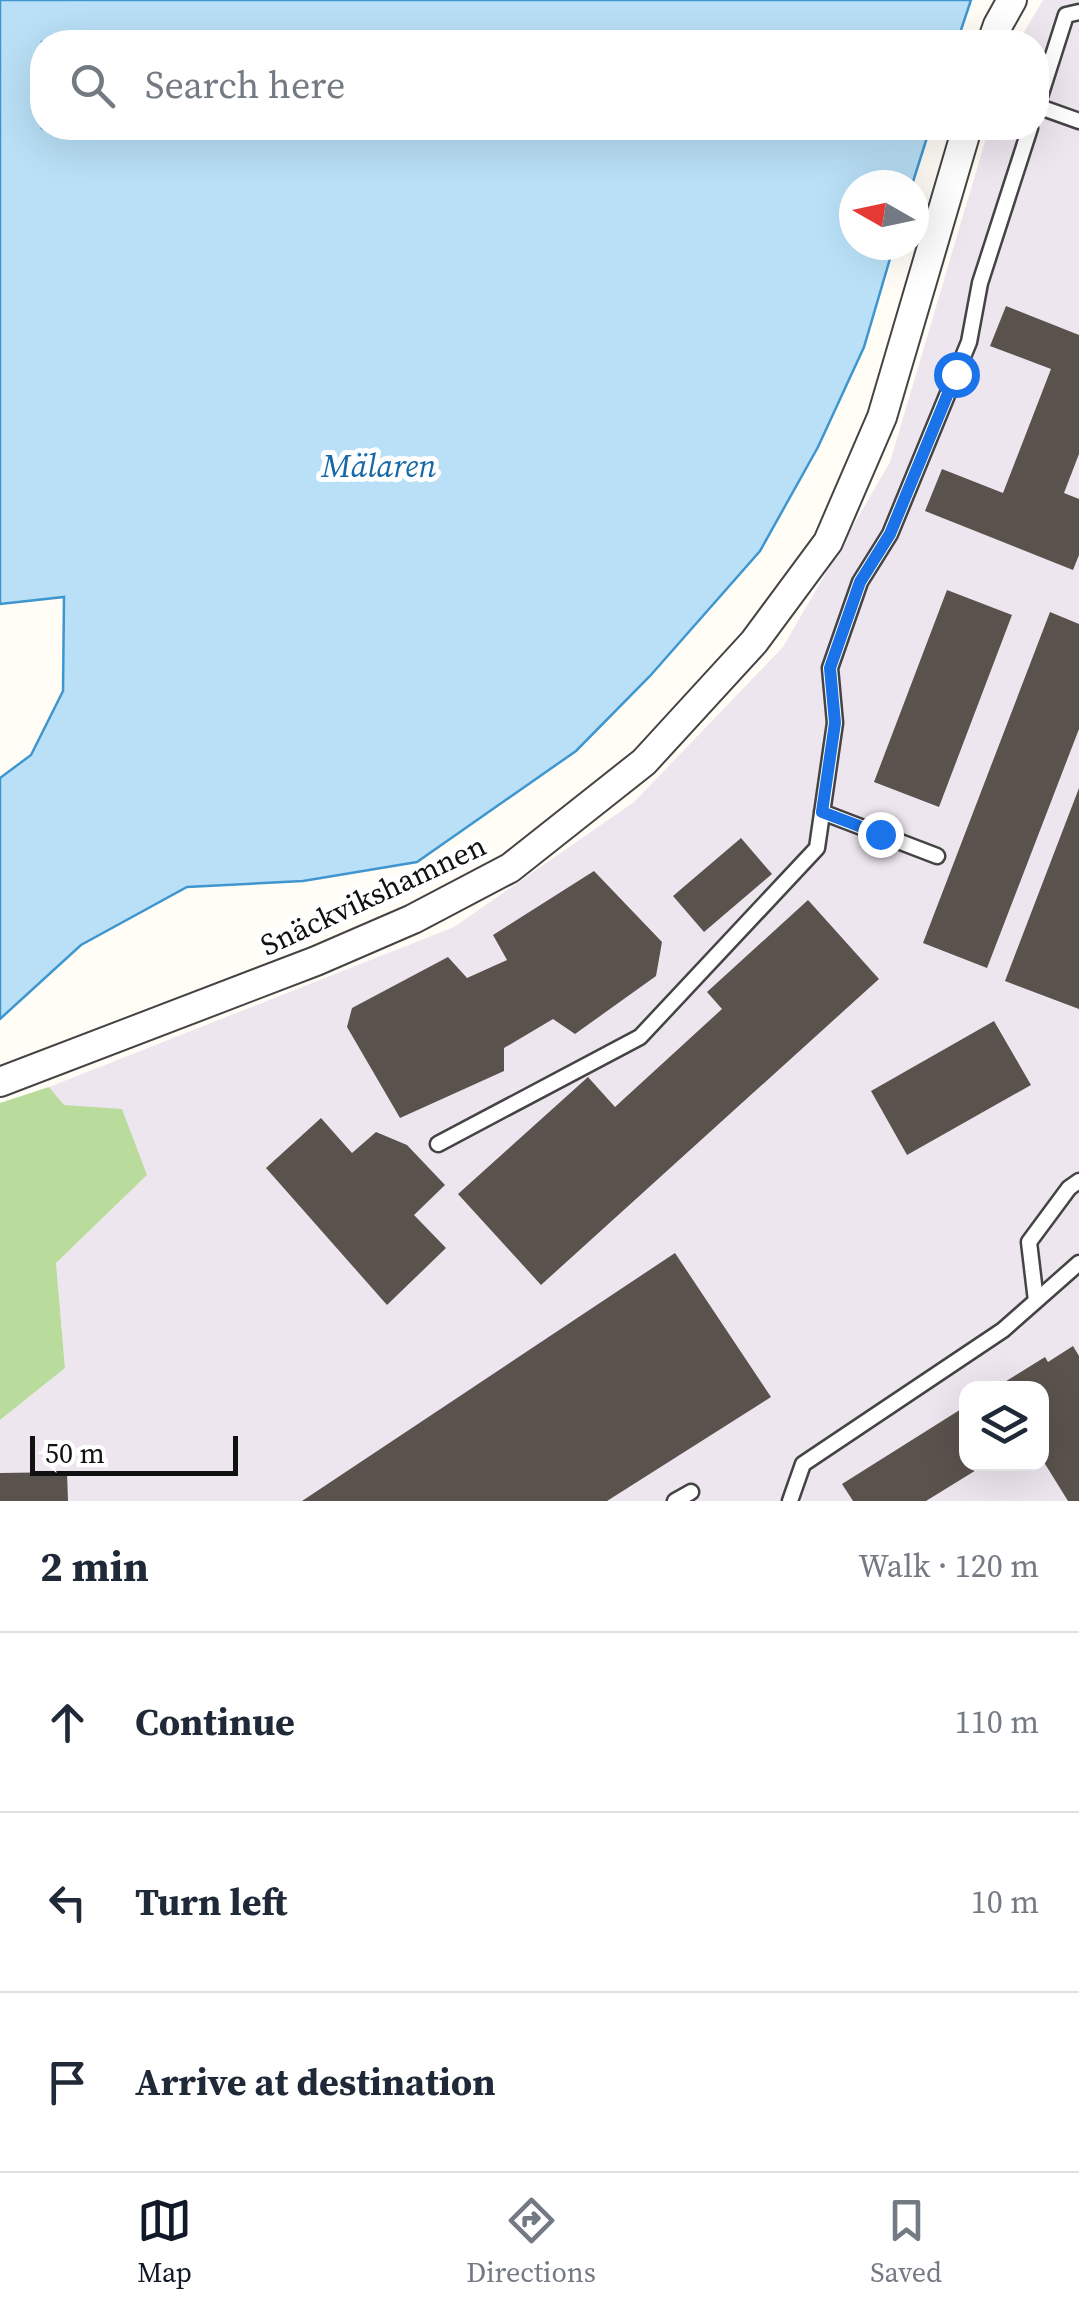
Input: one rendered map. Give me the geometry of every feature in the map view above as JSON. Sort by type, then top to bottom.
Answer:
[{"type":"street","points":[[996,30],[1012,0]]},
{"type":"street","name":"Snäckvikshamnen","points":[[0,1082],[413,920],[510,868],[644,762],[754,642],[828,542],[882,417],[963,140]]},
{"type":"lane","points":[[1049,69],[1066,15],[1079,12]]},
{"type":"lane","points":[[1049,111],[1079,122]]},
{"type":"lane","points":[[438,1144],[640,1036],[817,848],[835,723],[830,668],[860,582],[890,534],[969,342],[980,283],[1026,140]]},
{"type":"lane","points":[[822,812],[937,856]]},
{"type":"lane","points":[[1036,1301],[1029,1242],[1069,1188],[1079,1181]]},
{"type":"lane","points":[[790,1501],[802,1464],[1002,1330],[1079,1263]]},
{"type":"lane","points":[[675,1501],[690,1492]]},
{"type":"shaded area","points":[[1043,0],[1079,0],[1079,1501],[0,1501],[0,1420],[65,1368],[56,1263],[147,1175],[64,1105],[49,1087],[454,927],[634,802],[783,647],[890,462],[985,140],[1049,140],[1049,30],[1025,30]]},
{"type":"green space","points":[[49,1087],[64,1105],[122,1109],[147,1175],[56,1263],[65,1368],[0,1420],[0,1103]]},
{"type":"water","name":"Mälaren","points":[[0,0],[971,0],[961,30],[30,30],[30,140],[926,140],[917,170],[839,170],[839,260],[890,260],[864,347],[818,447],[760,551],[650,676],[576,751],[417,862],[303,881],[187,887],[81,945],[0,1019],[0,778],[31,755],[63,691],[64,597],[0,604]]},
{"type":"building","points":[[1006,306],[1079,335],[1079,454],[1064,493],[1079,499],[1079,555],[1073,570],[925,511],[942,469],[1003,493],[1051,369],[990,346]]},
{"type":"building","points":[[947,590],[1012,615],[939,807],[874,782]]},
{"type":"building","points":[[1050,612],[1079,624],[1079,729],[987,968],[923,943]]},
{"type":"building","points":[[1079,788],[1079,1009],[1005,981]]},
{"type":"building","points":[[741,838],[772,874],[704,932],[673,896]]},
{"type":"building","points":[[594,871],[662,942],[656,976],[575,1034],[553,1019],[504,1048],[504,1071],[400,1118],[347,1027],[352,1008],[448,957],[467,978],[507,960],[493,935]]},
{"type":"building","points":[[808,900],[879,979],[541,1285],[458,1194],[588,1077],[615,1107],[722,1009],[707,992]]},
{"type":"building","points":[[994,1021],[1031,1085],[907,1155],[871,1091]]},
{"type":"building","points":[[321,1118],[352,1153],[376,1132],[407,1145],[445,1185],[414,1215],[446,1248],[387,1305],[266,1168]]},
{"type":"building","points":[[675,1253],[771,1397],[607,1501],[302,1501]]},
{"type":"building","points":[[1073,1346],[1079,1356],[1079,1501],[1068,1501],[1049,1470],[1049,1381],[1006,1381],[1045,1357],[1048,1362]]},
{"type":"building","points":[[959,1410],[959,1471],[975,1471],[926,1501],[853,1501],[842,1484]]},
{"type":"building","points":[[67,1472],[68,1501],[0,1501],[0,1473]]},
{"type":"route","points":[[880,834],[822,812],[835,723],[830,668],[860,582],[890,534],[956,374]]}]
